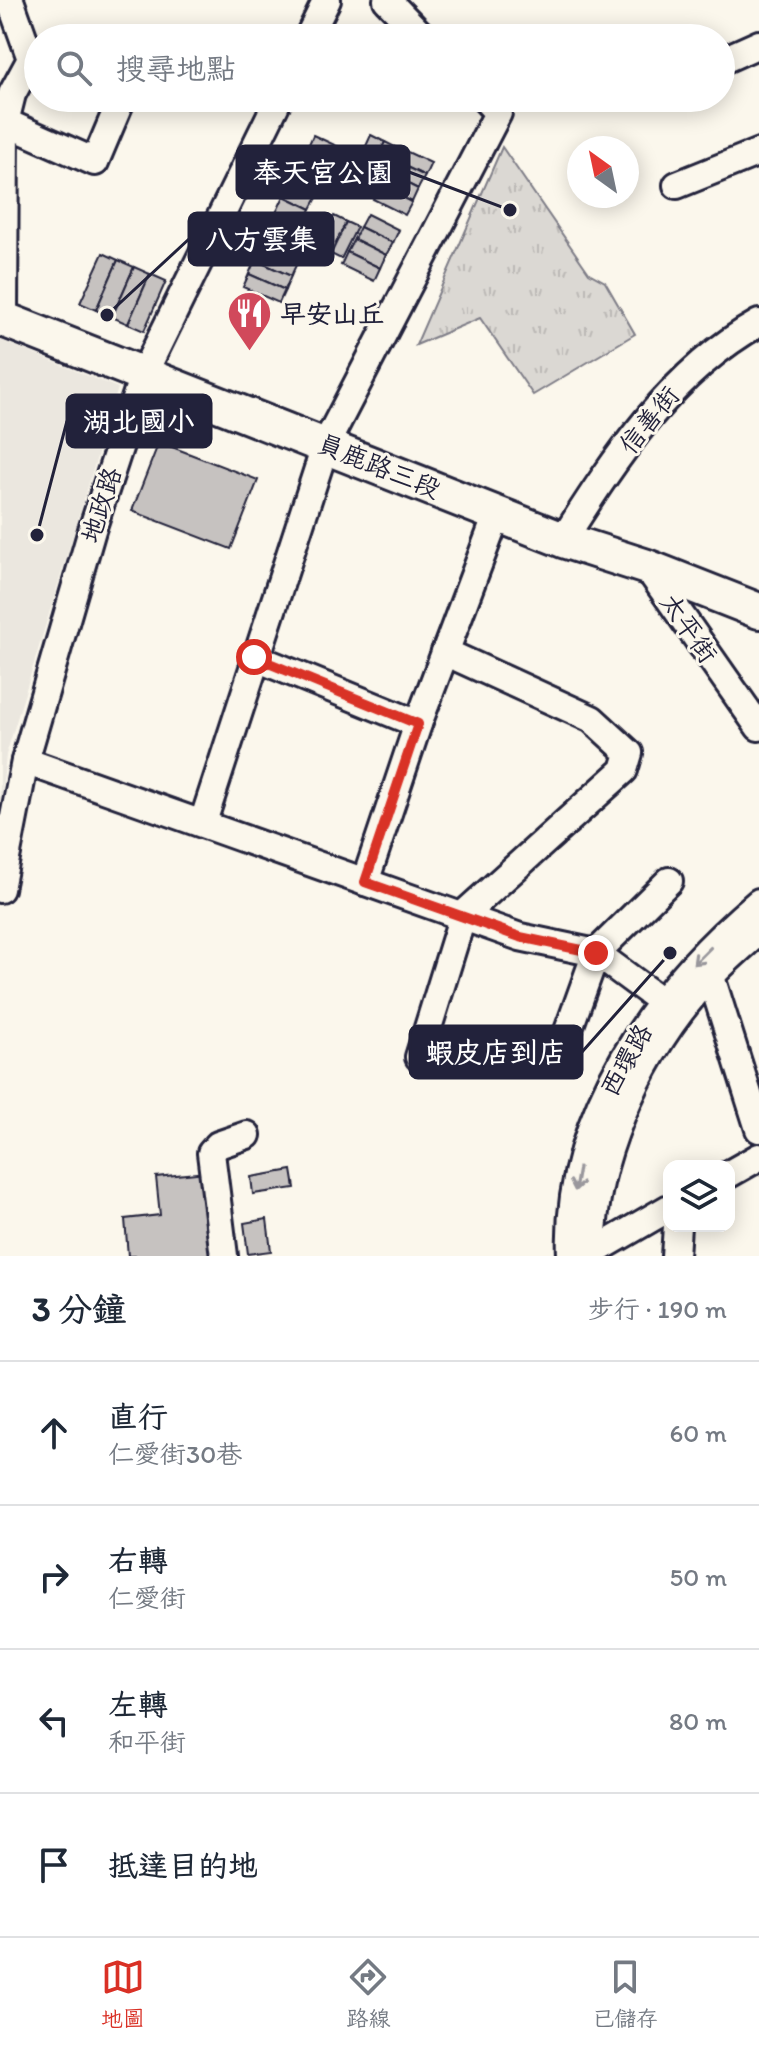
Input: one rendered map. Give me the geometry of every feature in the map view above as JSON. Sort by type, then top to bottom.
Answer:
[{"type":"main road","name":"員鹿路三段","points":[[2,318],[326,444],[497,515],[647,567],[759,611]]},
{"type":"street","points":[[10,0],[24,39]]},
{"type":"street","points":[[315,24],[327,0]]},
{"type":"street","points":[[387,0],[410,24]]},
{"type":"street","points":[[735,55],[759,44]]},
{"type":"street","points":[[2,318],[2,121],[24,72]]},
{"type":"street","points":[[2,121],[95,162],[116,112]]},
{"type":"street","name":"地政路","points":[[0,889],[25,761],[92,530],[143,375],[272,112]]},
{"type":"street","points":[[203,822],[254,657],[326,444],[488,112]]},
{"type":"street","points":[[677,185],[759,152]]},
{"type":"street","name":"信善街","points":[[563,540],[653,411],[696,366],[759,323]]},
{"type":"street","points":[[365,882],[418,724],[497,515]]},
{"type":"street","name":"太平街","points":[[647,567],[759,727]]},
{"type":"street","points":[[419,1057],[463,915],[624,770],[629,753],[592,719],[445,652]]},
{"type":"street","points":[[254,657],[418,724]]},
{"type":"street","points":[[25,761],[520,937],[596,953],[661,1001]]},
{"type":"street","points":[[559,1056],[596,953],[669,881]]},
{"type":"street","name":"西環路","points":[[586,1255],[570,1223],[578,1168],[595,1120],[637,1033],[678,980],[759,902]]},
{"type":"street","name":"西環路","points":[[586,1255],[611,1141],[658,1042],[711,977],[759,931]]},
{"type":"street","points":[[711,977],[759,1129]]},
{"type":"street","points":[[224,1256],[211,1153],[218,1145],[247,1135]]},
{"type":"street","points":[[735,1171],[759,1157]]},
{"type":"street","points":[[586,1255],[663,1211]]},
{"type":"street","points":[[557,1256],[570,1223]]},
{"type":"street","points":[[675,1256],[677,1232]]},
{"type":"shaded area","points":[[0,340],[118,388],[6,755],[0,809]]},
{"type":"green space","points":[[502,147],[589,273],[605,282],[635,334],[533,395],[480,318],[416,345]]},
{"type":"building","points":[[313,135],[341,148],[334,164],[306,151]]},
{"type":"building","points":[[371,135],[385,142],[370,174],[356,168]]},
{"type":"building","points":[[385,142],[397,148],[381,180],[370,174]]},
{"type":"building","points":[[399,148],[431,163],[425,176],[392,160]]},
{"type":"building","points":[[392,160],[425,176],[418,189],[386,173]]},
{"type":"building","points":[[386,173],[418,189],[412,202],[380,186]]},
{"type":"building","points":[[291,181],[319,194],[311,209],[284,196]]},
{"type":"building","points":[[380,186],[412,202],[405,215],[373,199]]},
{"type":"building","points":[[284,196],[311,209],[304,225],[277,211]]},
{"type":"building","points":[[277,211],[304,225],[297,240],[269,227]]},
{"type":"building","points":[[367,214],[399,230],[393,243],[360,227]]},
{"type":"building","points":[[334,216],[346,222],[331,254],[318,248]]},
{"type":"building","points":[[346,222],[357,227],[341,259],[331,254]]},
{"type":"building","points":[[360,227],[393,243],[386,255],[354,239]]},
{"type":"building","points":[[354,239],[386,255],[380,268],[347,252]]},
{"type":"building","points":[[262,247],[297,263],[291,276],[255,260]]},
{"type":"building","points":[[347,252],[380,268],[374,281],[341,265]]},
{"type":"building","points":[[103,253],[118,260],[96,310],[80,303]]},
{"type":"building","points":[[118,260],[134,267],[112,317],[96,310]]},
{"type":"building","points":[[255,260],[291,276],[285,290],[249,274]]},
{"type":"building","points":[[134,267],[150,274],[128,324],[112,317]]},
{"type":"building","points":[[150,274],[166,281],[144,331],[128,324]]},
{"type":"building","points":[[249,274],[285,290],[279,303],[243,287]]},
{"type":"building","points":[[159,442],[258,480],[231,549],[132,511]]},
{"type":"building","points":[[292,1170],[295,1188],[253,1194],[251,1177]]},
{"type":"building","points":[[206,1172],[214,1256],[128,1256],[125,1219],[160,1215],[156,1177]]},
{"type":"building","points":[[267,1219],[271,1251],[248,1254],[244,1223]]},
{"type":"place","name":"奉天宮公園","points":[[510,210]]},
{"type":"place","name":"八方雲集","points":[[107,315]]},
{"type":"place","name":"早安山丘","points":[[249,353]]},
{"type":"place","name":"湖北國小","points":[[37,535]]},
{"type":"place","name":"蝦皮店到店","points":[[670,953]]},
{"type":"route","points":[[254,657],[418,724],[365,882],[520,937],[596,953]]}]
